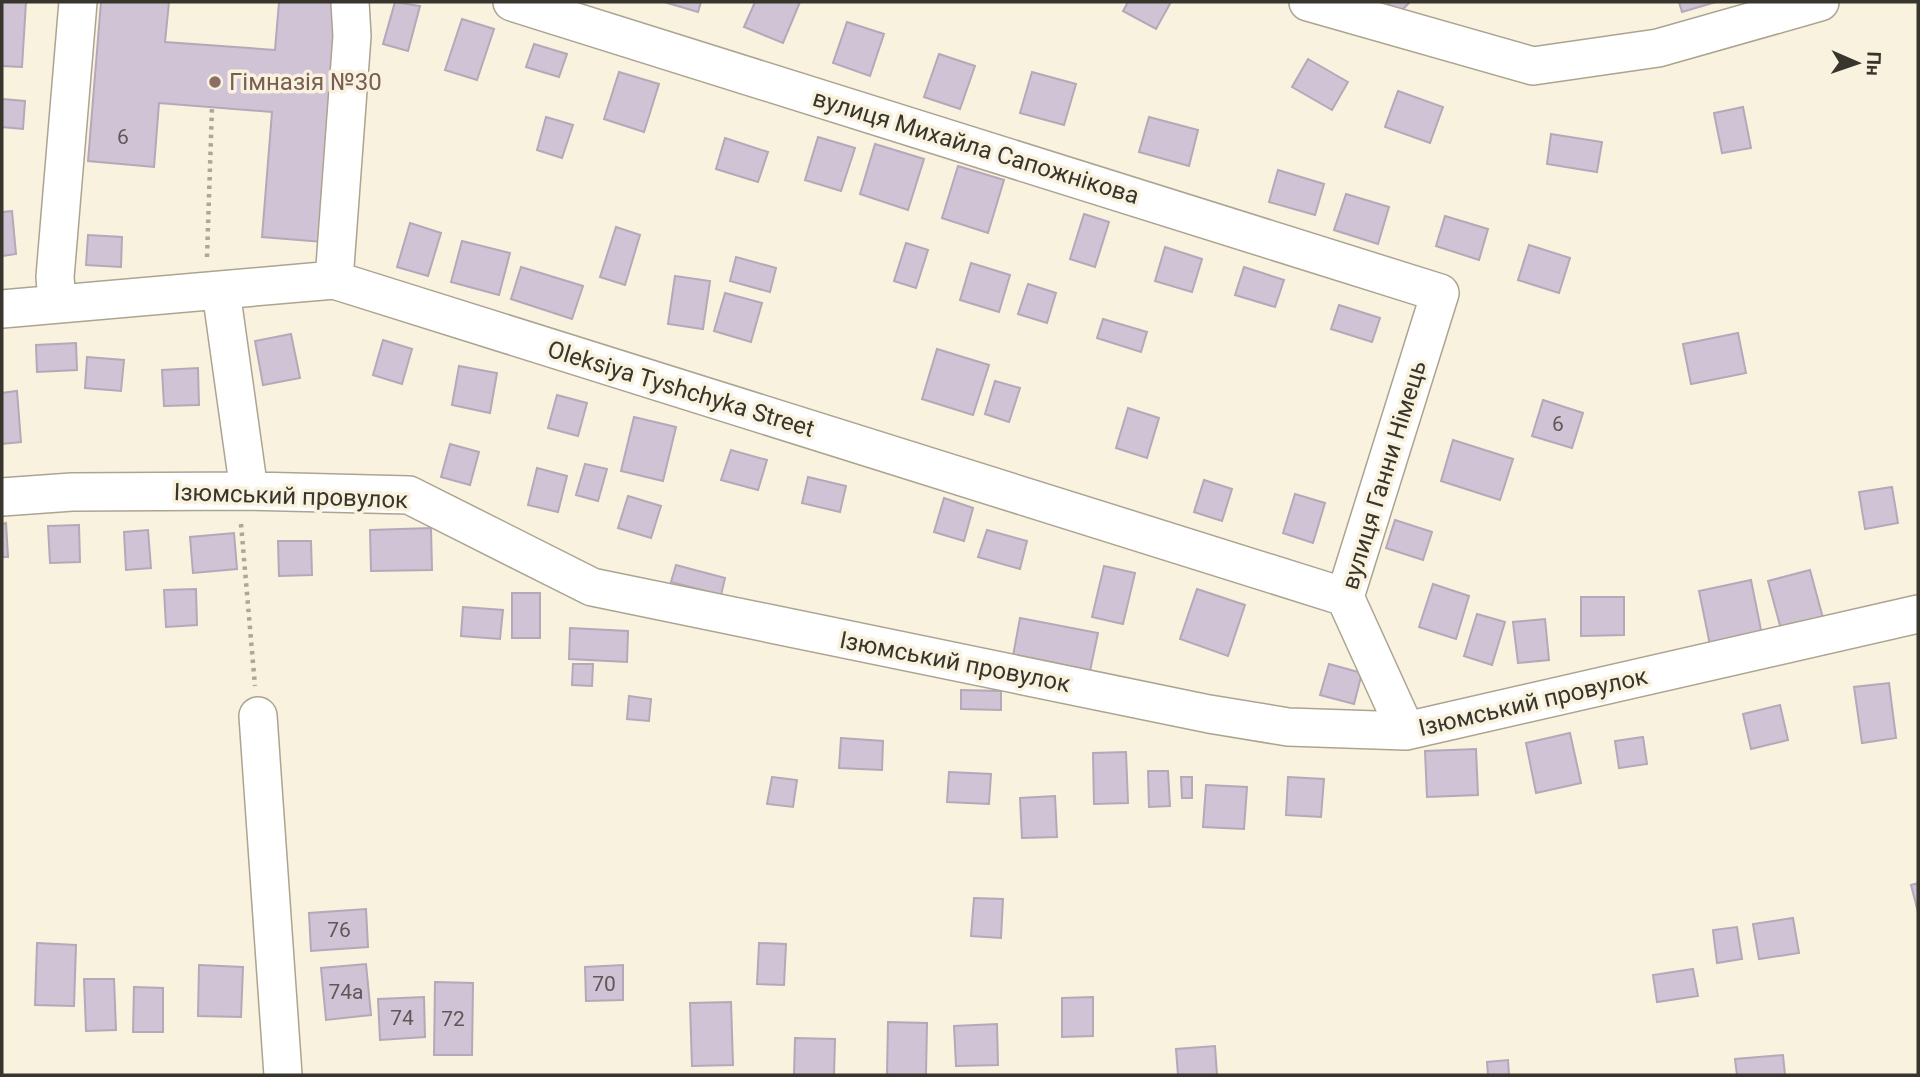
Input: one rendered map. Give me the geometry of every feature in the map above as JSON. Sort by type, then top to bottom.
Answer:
[{"type":"street","points":[[57,303],[54,277],[78,2]]},
{"type":"street","points":[[334,280],[352,36],[350,2]]},
{"type":"street","name":"вулиця Михайла Сапожнікова","points":[[512,2],[1440,293]]},
{"type":"street","points":[[1308,2],[1376,12],[1533,66],[1658,48],[1820,2]]},
{"type":"street","name":"Oleksiya Tyshchyka Street","points":[[2,309],[334,280],[1345,597]]},
{"type":"street","points":[[221,291],[244,491]]},
{"type":"street","name":"вулиця Ганни Німець","points":[[1406,732],[1345,597],[1440,293]]},
{"type":"street","name":"Ізюмський провулок","points":[[2,497],[72,492],[244,491],[410,495],[592,587],[1209,714],[1288,727],[1406,732],[1918,614]]},
{"type":"street","points":[[258,716],[283,1075]]},
{"type":"path","points":[[207,258],[212,107]]},
{"type":"path","points":[[244,491],[258,716]]},
{"type":"building","points":[[2,2],[26,2],[22,67],[2,66]]},
{"type":"building","points":[[101,2],[169,2],[165,42],[275,50],[279,2],[343,2],[323,242],[262,237],[272,112],[159,103],[154,167],[88,161]]},
{"type":"building","points":[[395,2],[420,6],[408,51],[383,44]]},
{"type":"building","points":[[664,2],[701,2],[698,12]]},
{"type":"building","points":[[755,2],[800,2],[783,43],[744,27]]},
{"type":"building","points":[[1128,2],[1171,2],[1156,29],[1123,11]]},
{"type":"building","points":[[1387,2],[1410,2],[1398,14]]},
{"type":"building","points":[[1679,2],[1716,2],[1682,12]]},
{"type":"building","points":[[462,19],[494,29],[477,80],[445,70]]},
{"type":"building","points":[[847,22],[884,34],[870,76],[833,63]]},
{"type":"building","points":[[534,44],[567,54],[559,77],[526,67]]},
{"type":"building","points":[[939,54],[975,66],[960,109],[924,97]]},
{"type":"building","points":[[1308,59],[1348,82],[1332,110],[1292,87]]},
{"type":"building","points":[[619,72],[659,84],[644,132],[604,119]]},
{"type":"building","points":[[1032,72],[1076,84],[1064,125],[1020,113]]},
{"type":"building","points":[[1398,91],[1443,107],[1430,143],[1385,127]]},
{"type":"building","points":[[2,99],[25,101],[23,129],[2,127]]},
{"type":"building","points":[[1743,107],[1751,148],[1722,153],[1714,113]]},
{"type":"building","points":[[546,117],[573,125],[562,158],[537,150]]},
{"type":"building","points":[[1149,117],[1198,130],[1189,166],[1139,152]]},
{"type":"building","points":[[1551,134],[1602,142],[1597,172],[1547,164]]},
{"type":"building","points":[[818,137],[855,148],[841,191],[805,180]]},
{"type":"building","points":[[725,138],[768,152],[758,182],[716,169]]},
{"type":"building","points":[[875,144],[924,159],[908,210],[860,194]]},
{"type":"building","points":[[958,166],[1004,180],[988,233],[942,218]]},
{"type":"building","points":[[1278,170],[1324,184],[1315,215],[1269,202]]},
{"type":"building","points":[[1346,194],[1389,207],[1378,244],[1334,230]]},
{"type":"building","points":[[12,211],[16,254],[2,256],[2,212]]},
{"type":"building","points":[[1084,214],[1109,222],[1095,267],[1070,259]]},
{"type":"building","points":[[1445,216],[1488,229],[1479,260],[1436,246]]},
{"type":"building","points":[[410,223],[441,233],[428,276],[397,267]]},
{"type":"building","points":[[616,227],[640,235],[625,285],[600,277]]},
{"type":"building","points":[[88,235],[122,237],[121,267],[86,265]]},
{"type":"building","points":[[462,241],[510,253],[499,295],[451,282]]},
{"type":"building","points":[[906,243],[928,250],[916,288],[894,281]]},
{"type":"building","points":[[1529,245],[1570,258],[1559,293],[1518,280]]},
{"type":"building","points":[[1165,247],[1202,259],[1192,292],[1155,281]]},
{"type":"building","points":[[736,257],[776,268],[770,292],[730,281]]},
{"type":"building","points":[[971,263],[1010,275],[999,312],[960,300]]},
{"type":"building","points":[[521,267],[583,286],[572,319],[511,299]]},
{"type":"building","points":[[1244,267],[1284,280],[1275,307],[1235,295]]},
{"type":"building","points":[[675,276],[710,281],[703,329],[668,324]]},
{"type":"building","points":[[1028,284],[1056,293],[1047,323],[1018,314]]},
{"type":"building","points":[[725,293],[762,303],[751,342],[714,331]]},
{"type":"building","points":[[1339,305],[1380,318],[1372,342],[1331,329]]},
{"type":"building","points":[[1103,319],[1147,332],[1141,352],[1097,338]]},
{"type":"building","points":[[1738,333],[1746,373],[1691,384],[1683,344]]},
{"type":"building","points":[[291,334],[300,378],[263,385],[255,341]]},
{"type":"building","points":[[383,340],[412,349],[402,384],[373,375]]},
{"type":"building","points":[[76,343],[77,370],[37,372],[36,345]]},
{"type":"building","points":[[937,349],[989,365],[973,415],[922,399]]},
{"type":"building","points":[[87,357],[124,360],[121,391],[85,388]]},
{"type":"building","points":[[459,366],[497,373],[490,413],[452,405]]},
{"type":"building","points":[[198,368],[199,405],[164,406],[162,370]]},
{"type":"building","points":[[995,381],[1020,388],[1009,422],[985,414]]},
{"type":"building","points":[[17,391],[21,442],[2,444],[2,393]]},
{"type":"building","points":[[557,395],[587,403],[578,436],[548,428]]},
{"type":"building","points":[[1543,400],[1583,413],[1572,448],[1532,436]]},
{"type":"building","points":[[1128,408],[1159,418],[1147,458],[1116,448]]},
{"type":"building","points":[[634,417],[676,427],[663,481],[621,471]]},
{"type":"building","points":[[1453,440],[1513,459],[1500,500],[1441,481]]},
{"type":"building","points":[[450,444],[479,452],[470,485],[441,477]]},
{"type":"building","points":[[731,450],[767,460],[758,490],[721,480]]},
{"type":"building","points":[[585,464],[607,469],[598,501],[576,495]]},
{"type":"building","points":[[537,468],[567,476],[558,512],[528,505]]},
{"type":"building","points":[[808,477],[846,486],[840,512],[802,503]]},
{"type":"building","points":[[1204,480],[1232,489],[1222,521],[1194,512]]},
{"type":"building","points":[[1892,487],[1898,523],[1865,529],[1859,492]]},
{"type":"building","points":[[1295,494],[1325,503],[1313,543],[1283,533]]},
{"type":"building","points":[[628,496],[661,506],[651,538],[618,528]]},
{"type":"building","points":[[944,498],[973,508],[964,541],[934,532]]},
{"type":"building","points":[[1395,520],[1432,532],[1423,560],[1386,548]]},
{"type":"building","points":[[6,523],[8,557],[2,557],[2,524]]},
{"type":"building","points":[[79,525],[80,562],[50,563],[48,526]]},
{"type":"building","points":[[431,528],[432,570],[371,571],[370,530]]},
{"type":"building","points":[[148,530],[151,568],[126,570],[124,532]]},
{"type":"building","points":[[987,530],[1027,541],[1020,569],[978,557]]},
{"type":"building","points":[[234,533],[237,569],[193,573],[190,537]]},
{"type":"building","points":[[278,541],[311,541],[312,575],[279,576]]},
{"type":"building","points":[[676,565],[725,578],[721,595],[671,582]]},
{"type":"building","points":[[1104,566],[1135,573],[1123,624],[1092,617]]},
{"type":"building","points":[[1810,570],[1823,618],[1781,629],[1768,581]]},
{"type":"building","points":[[1751,580],[1762,635],[1710,645],[1699,591]]},
{"type":"building","points":[[1433,584],[1469,596],[1456,639],[1419,627]]},
{"type":"building","points":[[196,589],[197,625],[166,627],[164,590]]},
{"type":"building","points":[[1197,589],[1245,605],[1228,656],[1180,639]]},
{"type":"building","points":[[512,593],[540,593],[540,638],[512,638]]},
{"type":"building","points":[[1581,597],[1624,597],[1624,635],[1581,636]]},
{"type":"building","points":[[463,607],[503,610],[500,639],[461,636]]},
{"type":"building","points":[[1477,614],[1505,622],[1492,665],[1464,656]]},
{"type":"building","points":[[1020,618],[1098,633],[1090,671],[1013,656]]},
{"type":"building","points":[[1545,619],[1549,660],[1518,663],[1513,622]]},
{"type":"building","points":[[570,628],[628,631],[627,662],[569,659]]},
{"type":"building","points":[[573,664],[593,664],[592,686],[572,685]]},
{"type":"building","points":[[1329,664],[1362,673],[1354,704],[1320,695]]},
{"type":"building","points":[[1889,683],[1896,738],[1862,743],[1854,687]]},
{"type":"building","points":[[961,690],[1001,691],[1001,710],[961,709]]},
{"type":"building","points":[[629,696],[651,699],[649,721],[627,719]]},
{"type":"building","points":[[1780,705],[1788,740],[1751,749],[1743,714]]},
{"type":"building","points":[[1570,733],[1581,783],[1536,793],[1526,743]]},
{"type":"building","points":[[1643,737],[1647,764],[1619,768],[1615,741]]},
{"type":"building","points":[[841,738],[883,741],[882,770],[839,768]]},
{"type":"building","points":[[1476,749],[1478,795],[1427,797],[1425,751]]},
{"type":"building","points":[[1126,752],[1128,803],[1094,804],[1093,753]]},
{"type":"building","points":[[1148,771],[1168,771],[1170,806],[1149,807]]},
{"type":"building","points":[[949,772],[991,774],[989,804],[947,802]]},
{"type":"building","points":[[772,777],[797,780],[793,807],[767,804]]},
{"type":"building","points":[[1181,777],[1192,777],[1192,798],[1182,798]]},
{"type":"building","points":[[1288,777],[1324,779],[1321,817],[1286,815]]},
{"type":"building","points":[[1206,785],[1247,787],[1244,829],[1203,827]]},
{"type":"building","points":[[1055,796],[1057,837],[1022,838],[1020,798]]},
{"type":"building","points":[[1918,883],[1918,912],[1911,885]]},
{"type":"building","points":[[974,898],[1003,899],[1001,938],[971,936]]},
{"type":"building","points":[[366,909],[368,947],[311,951],[309,913]]},
{"type":"building","points":[[1793,918],[1799,953],[1759,959],[1753,924]]},
{"type":"building","points":[[1737,927],[1742,959],[1717,963],[1713,930]]},
{"type":"building","points":[[37,943],[76,945],[74,1006],[35,1005]]},
{"type":"building","points":[[759,943],[786,944],[784,985],[757,984]]},
{"type":"building","points":[[366,964],[371,1015],[326,1020],[321,968]]},
{"type":"building","points":[[199,965],[243,967],[241,1017],[198,1016]]},
{"type":"building","points":[[623,965],[623,1000],[586,1001],[585,967]]},
{"type":"building","points":[[1693,969],[1698,996],[1657,1002],[1653,975]]},
{"type":"building","points":[[84,979],[114,979],[116,1030],[86,1031]]},
{"type":"building","points":[[435,982],[473,983],[472,1055],[434,1055]]},
{"type":"building","points":[[134,987],[163,988],[163,1032],[133,1032]]},
{"type":"building","points":[[424,997],[425,1037],[380,1040],[378,999]]},
{"type":"building","points":[[1093,997],[1093,1036],[1062,1037],[1062,998]]},
{"type":"building","points":[[731,1002],[733,1065],[692,1066],[690,1003]]},
{"type":"building","points":[[888,1022],[927,1023],[926,1075],[887,1075]]},
{"type":"building","points":[[997,1024],[998,1065],[956,1066],[954,1026]]},
{"type":"building","points":[[795,1038],[835,1039],[834,1075],[794,1075]]},
{"type":"building","points":[[1215,1046],[1217,1075],[1178,1075],[1176,1049]]},
{"type":"building","points":[[1783,1055],[1785,1075],[1737,1075],[1735,1059]]},
{"type":"building","points":[[1508,1060],[1509,1075],[1488,1075],[1487,1062]]},
{"type":"place","name":"Гімназія №30","points":[[215,82]]}]
